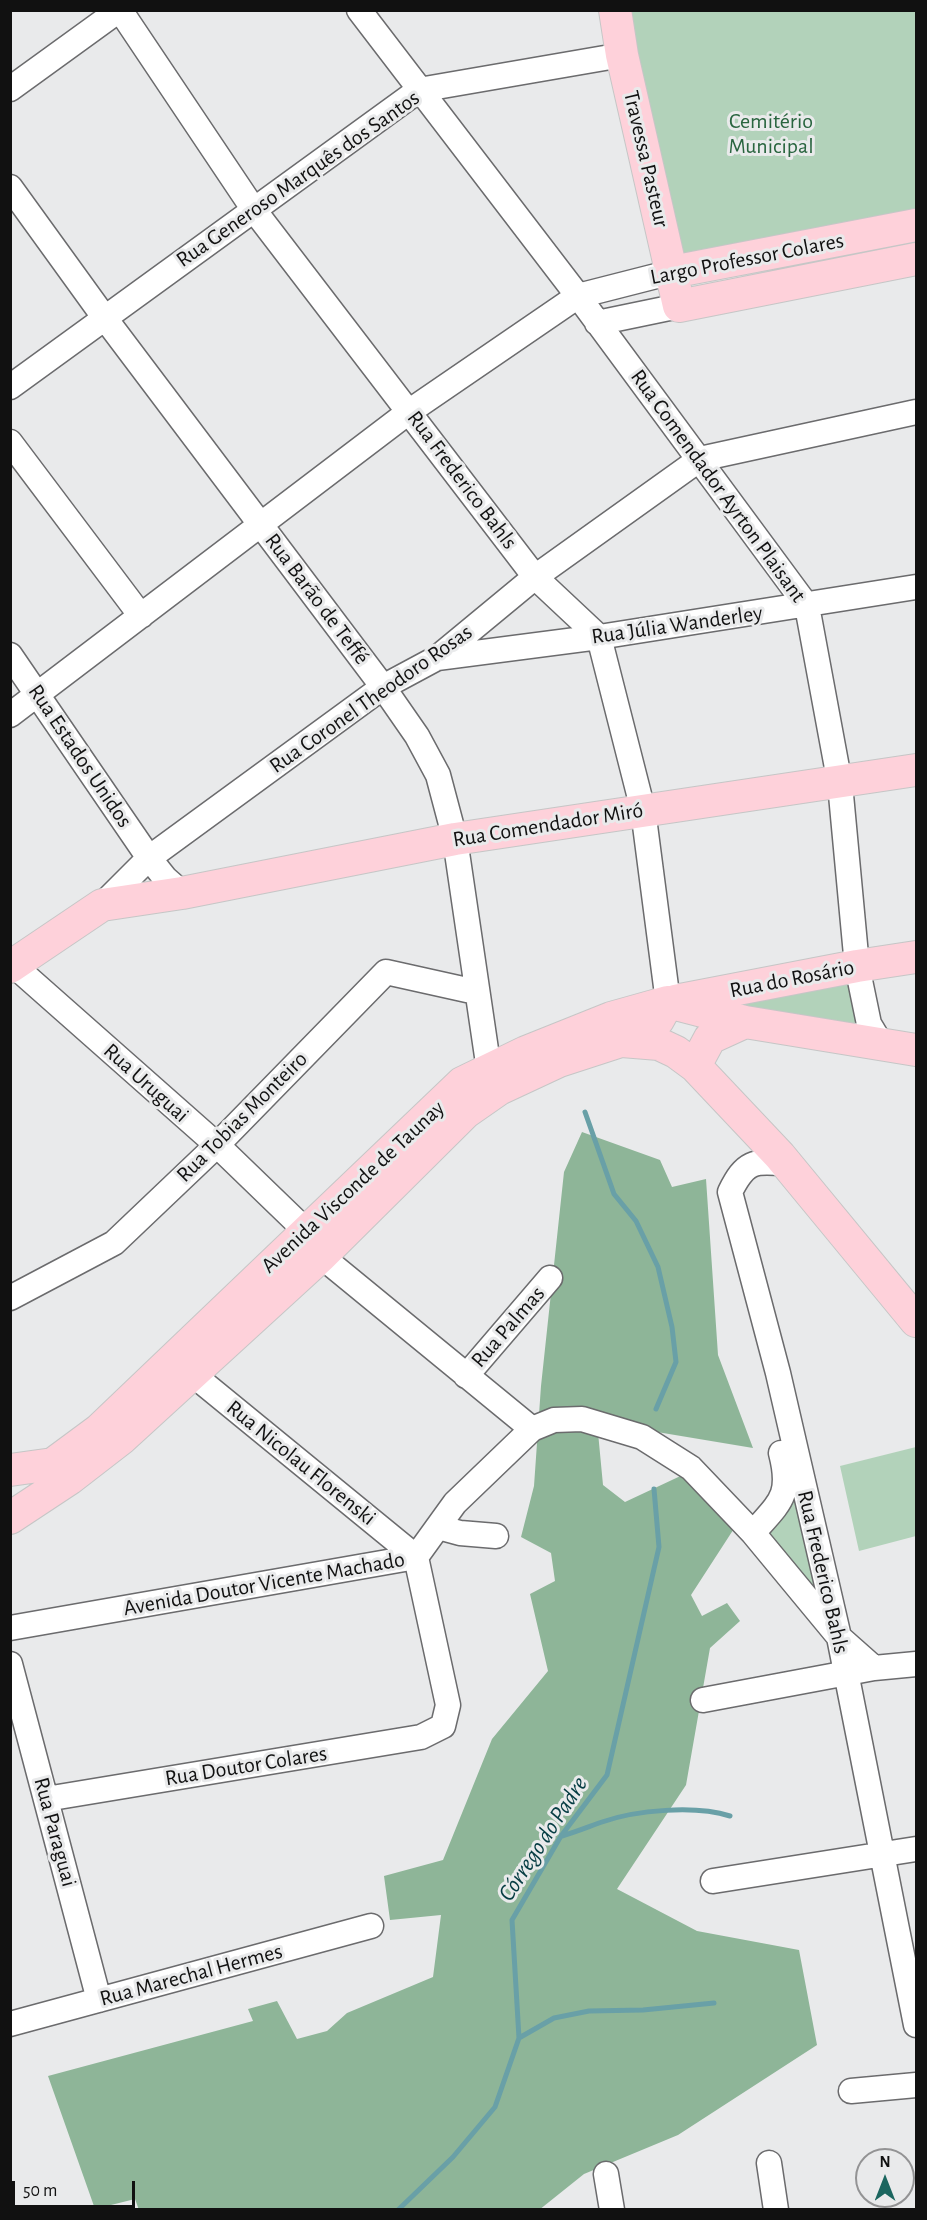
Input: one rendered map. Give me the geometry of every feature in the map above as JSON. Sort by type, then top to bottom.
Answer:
[{"type":"main road","name":"Travessa Pasteur","points":[[615,10],[622,55],[680,306]]},
{"type":"main road","name":"Largo Professor Colares","points":[[672,272],[916,225]]},
{"type":"main road","points":[[881,232],[916,235]]},
{"type":"main road","points":[[801,282],[816,263],[818,244]]},
{"type":"main road","name":"Largo Professor Colares","points":[[680,306],[916,259]]},
{"type":"main road","name":"Rua Comendador Miró","points":[[102,905],[182,893],[454,839],[916,770]]},
{"type":"main road","name":"Rua Coronel Theodoro Rosas","points":[[12,965],[102,905]]},
{"type":"main road","name":"Rua do Rosário","points":[[668,1002],[916,957]]},
{"type":"main road","points":[[668,1002],[745,1022],[916,1050]]},
{"type":"main road","points":[[622,1041],[651,1027],[668,1002]]},
{"type":"main road","points":[[668,1002],[676,1027],[695,1066]]},
{"type":"main road","name":"Avenida Visconde de Taunay","points":[[10,1518],[69,1479],[122,1438],[191,1373],[462,1083],[526,1052],[611,1018],[668,1002]]},
{"type":"main road","points":[[695,1066],[710,1038],[745,1022]]},
{"type":"main road","points":[[622,1041],[658,1044],[676,1052],[695,1066],[786,1164],[916,1321]]},
{"type":"main road","name":"Avenida Visconde de Taunay","points":[[19,1465],[53,1464],[99,1430],[466,1112],[499,1089],[559,1061],[622,1041]]},
{"type":"street","points":[[10,89],[120,10]]},
{"type":"street","name":"Rua Frederico Bahls","points":[[120,10],[254,210],[535,577],[599,637]]},
{"type":"street","name":"Rua Comendador Ayrton Plaisant","points":[[359,10],[578,296],[807,606],[840,783],[857,966],[869,1024],[881,1044]]},
{"type":"street","name":"Rua Generoso Marquês dos Santos","points":[[10,387],[420,90],[622,55]]},
{"type":"street","name":"Rua Barão de Teffé","points":[[10,187],[104,317],[262,525],[417,736],[438,775],[454,839],[489,1070]]},
{"type":"street","name":"Largo Professor Colares","points":[[578,296],[672,272]]},
{"type":"street","points":[[10,715],[410,411],[578,296]]},
{"type":"street","name":"Largo Professor Colares","points":[[597,323],[680,306]]},
{"type":"street","name":"Rua Coronel Theodoro Rosas","points":[[102,905],[149,858],[383,687],[437,658],[535,577],[700,459],[916,412]]},
{"type":"street","points":[[10,442],[141,616]]},
{"type":"street","name":"Rua Júlia Wanderley","points":[[437,658],[599,637],[916,587]]},
{"type":"street","points":[[599,637],[643,810],[668,1002]]},
{"type":"street","name":"Rua Estados Unidos","points":[[10,655],[149,858]]},
{"type":"street","points":[[149,858],[165,879],[182,893]]},
{"type":"street","name":"Rua Uruguai","points":[[12,965],[217,1145],[314,1244],[532,1430]]},
{"type":"street","name":"Rua Tobias Monteiro","points":[[10,1298],[114,1243],[217,1145],[386,972],[476,992]]},
{"type":"street","name":"Rua Frederico Bahls","points":[[786,1164],[763,1161],[750,1164],[740,1172],[730,1191],[778,1373],[839,1637],[916,2025]]},
{"type":"street","name":"Rua Palmas","points":[[466,1376],[550,1278]]},
{"type":"street","name":"Rua Nicolau Florenski","points":[[191,1373],[416,1557]]},
{"type":"street","points":[[753,1533],[773,1511],[786,1490],[787,1475],[780,1449],[778,1373]]},
{"type":"street","name":"Avenida Doutor Vicente Machado","points":[[10,1628],[416,1557],[455,1503],[532,1430],[554,1420],[582,1419],[642,1437],[691,1468],[753,1533],[839,1637],[873,1668]]},
{"type":"street","points":[[438,1527],[460,1533],[496,1536]]},
{"type":"street","name":"Rua Doutor Colares","points":[[46,1799],[422,1737],[443,1726],[448,1705],[416,1557]]},
{"type":"street","name":"Rua Paraguai","points":[[10,1664],[21,1747],[46,1799],[99,2000]]},
{"type":"street","points":[[703,1700],[846,1675],[873,1668],[916,1664]]},
{"type":"street","points":[[713,1881],[916,1849]]},
{"type":"street","name":"Rua Marechal Hermes","points":[[10,2024],[371,1926]]},
{"type":"street","points":[[851,2091],[916,2085]]},
{"type":"street","points":[[769,2163],[776,2210]]},
{"type":"street","points":[[606,2174],[612,2210]]},
{"type":"green space","name":"Cemitério Municipal","points":[[621,11],[916,11],[916,233],[677,276]]},
{"type":"green space","points":[[850,976],[858,1032],[711,1006]]},
{"type":"green space","points":[[582,1132],[660,1160],[672,1187],[706,1179],[718,1355],[753,1448],[597,1422],[603,1485],[625,1502],[689,1472],[737,1524],[691,1595],[702,1616],[727,1603],[740,1621],[710,1648],[686,1785],[617,1889],[697,1931],[799,1950],[817,2045],[678,2135],[584,2174],[539,2210],[139,2210],[135,2199],[95,2209],[48,2076],[253,2021],[248,2009],[277,2001],[297,2039],[327,2031],[347,2013],[433,1977],[441,1915],[390,1920],[384,1876],[443,1860],[492,1739],[548,1671],[530,1594],[555,1581],[551,1553],[521,1537],[534,1486],[541,1386],[564,1172]]},
{"type":"green space","points":[[916,1447],[916,1536],[859,1551],[840,1466]]},
{"type":"green space","points":[[791,1476],[832,1608],[764,1536]]},
{"type":"waterway","name":"Córrego do Padre","points":[[585,1112],[614,1194],[636,1221],[658,1267],[672,1327],[676,1362],[656,1409]]},
{"type":"waterway","name":"Córrego do Padre","points":[[398,2210],[453,2157],[495,2107],[519,2038],[512,1920],[561,1836],[607,1775],[659,1547],[654,1489]]},
{"type":"waterway","points":[[562,1836],[631,1814],[683,1810],[730,1816]]},
{"type":"waterway","points":[[519,2038],[554,2018],[589,2011],[643,2010],[714,2003]]}]
